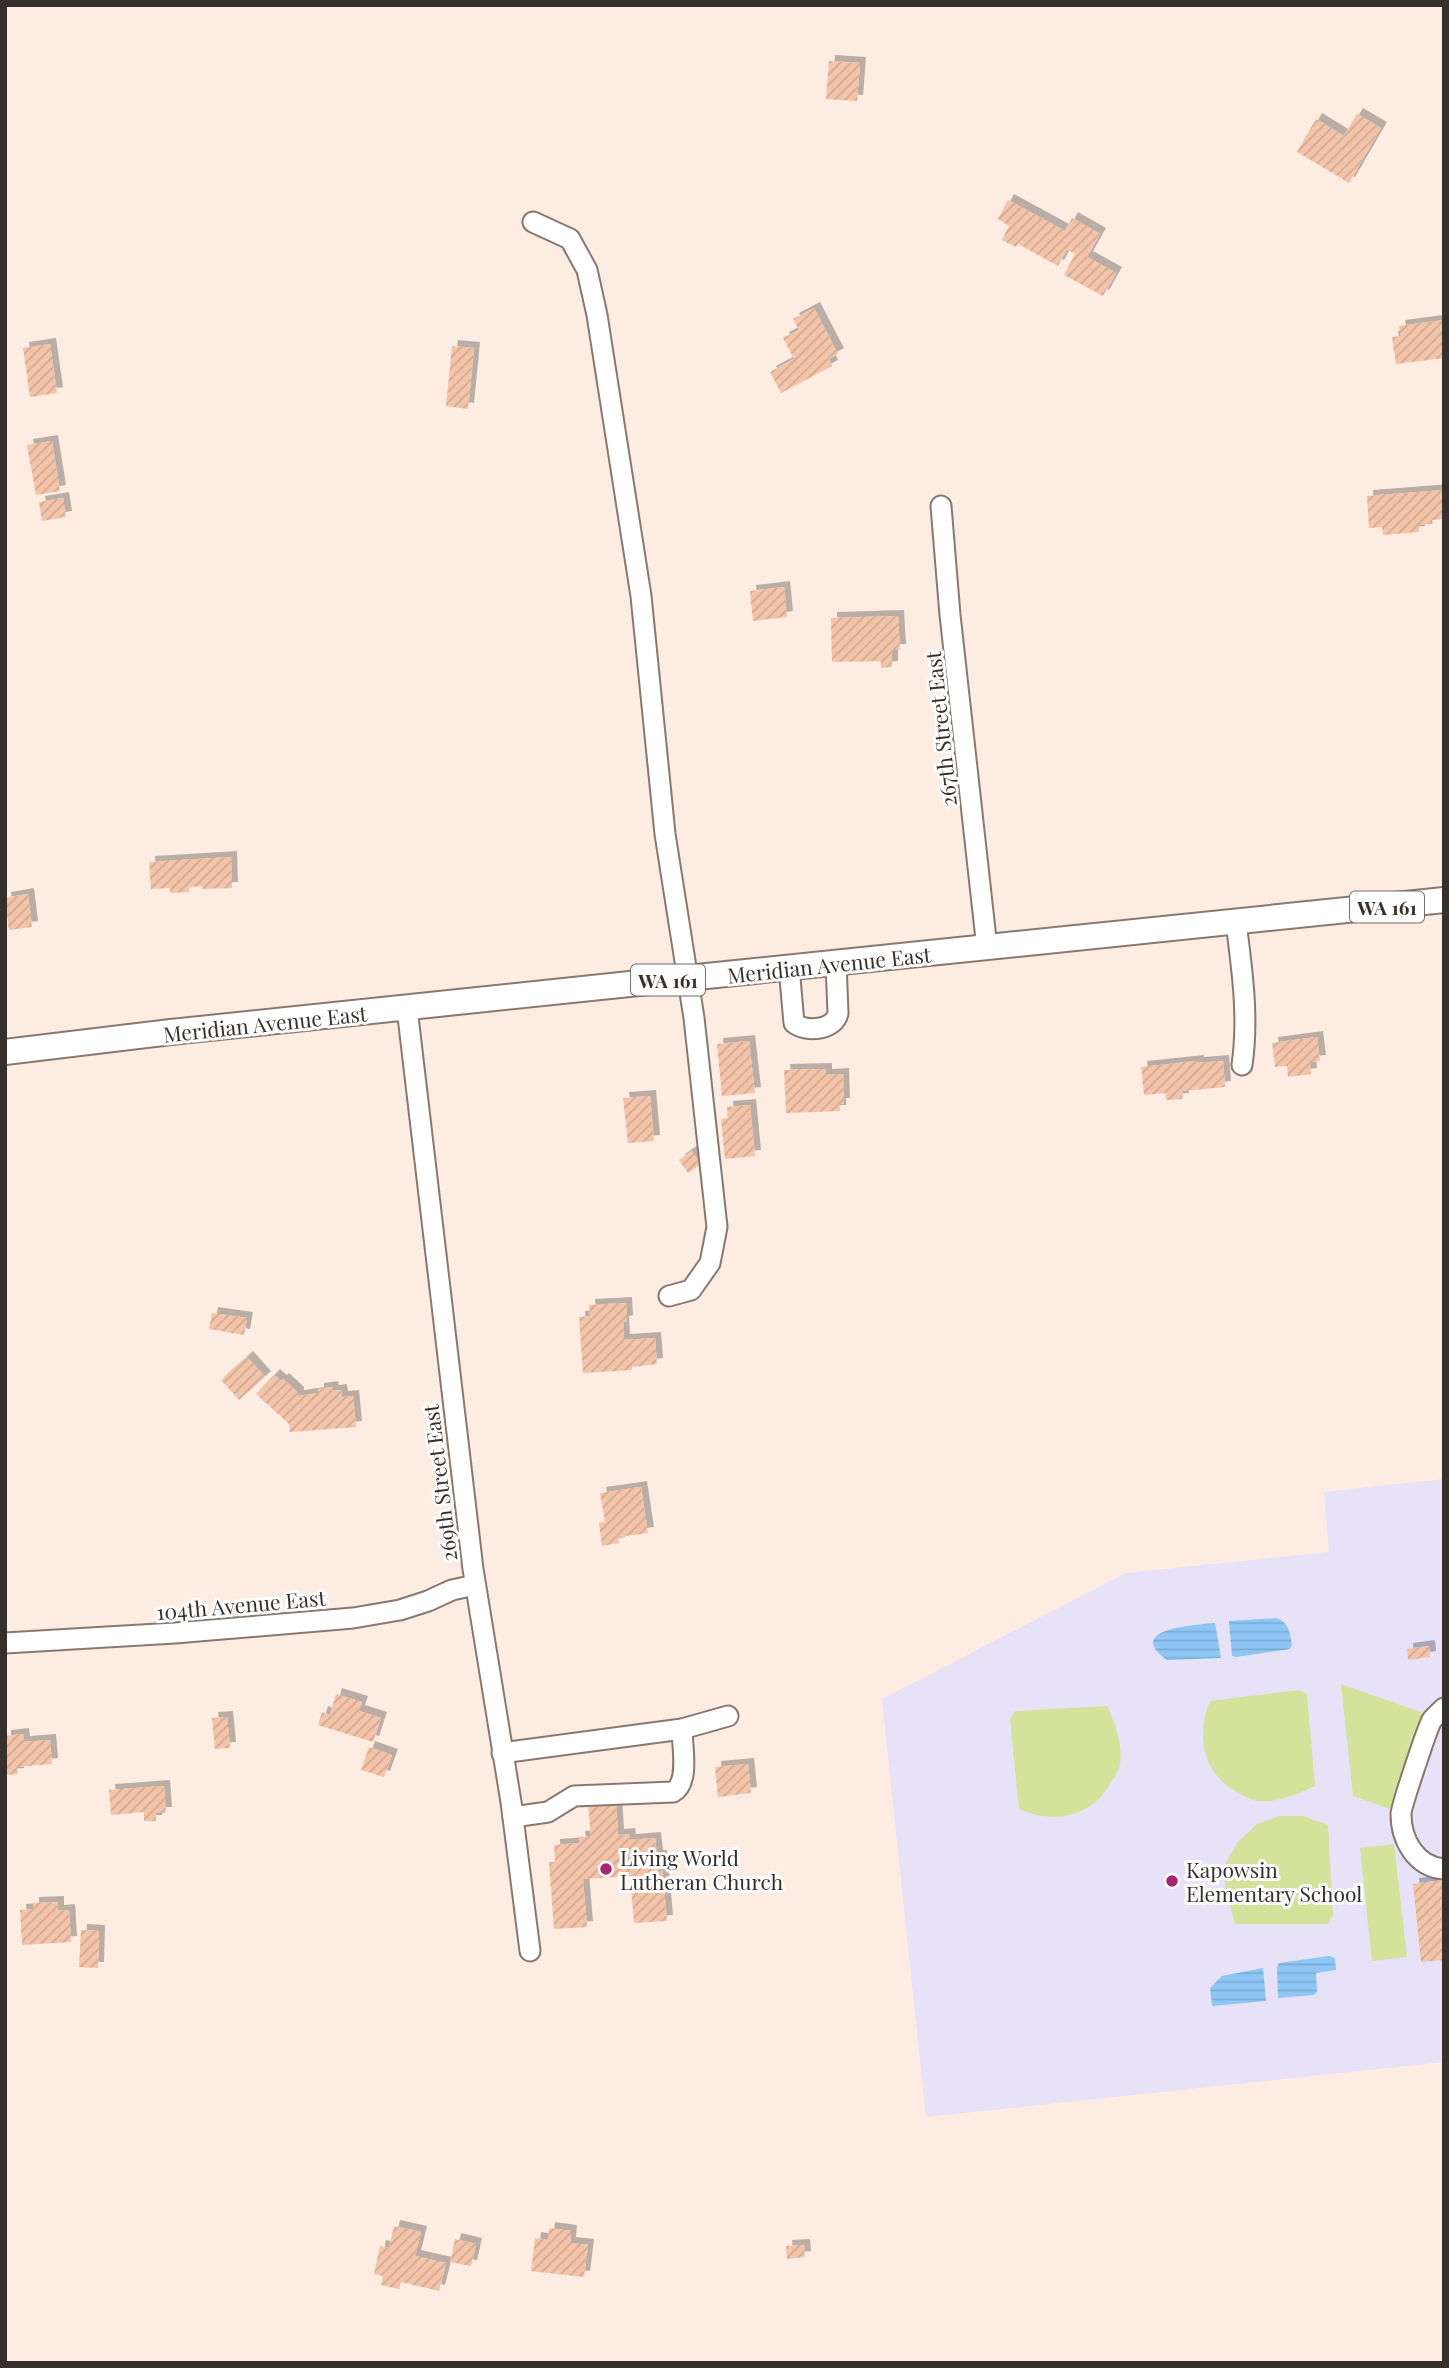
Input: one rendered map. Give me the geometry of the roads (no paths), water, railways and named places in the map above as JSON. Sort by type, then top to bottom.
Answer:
[{"type":"main road","name":"Meridian Avenue East","points":[[5,1052],[789,967],[1444,900]]},
{"type":"street","points":[[533,222],[570,239],[587,270],[597,315],[641,596],[665,834],[694,1018],[717,1227],[710,1263],[704,1272],[691,1290],[669,1296]]},
{"type":"street","name":"267th Street East","points":[[942,506],[950,615],[987,947]]},
{"type":"street","points":[[1236,922],[1245,1007],[1242,1065]]},
{"type":"street","points":[[789,967],[794,1023],[802,1029],[828,1026],[837,1019],[836,963]]},
{"type":"street","name":"269th Street East","points":[[407,1008],[475,1585],[513,1817],[530,1951]]},
{"type":"street","name":"104th Avenue East","points":[[5,1643],[175,1633],[353,1618],[400,1610],[452,1590],[475,1585]]},
{"type":"street","points":[[1444,1708],[1431,1720],[1401,1812],[1405,1841],[1417,1857],[1433,1868],[1444,1869]]},
{"type":"street","points":[[502,1752],[682,1729],[728,1716]]},
{"type":"street","points":[[513,1817],[548,1812],[574,1796],[673,1792],[679,1789],[683,1781],[682,1729]]},
{"type":"water","points":[[1276,1618],[1288,1628],[1292,1645],[1290,1649],[1232,1656],[1229,1621]]},
{"type":"water","points":[[1215,1623],[1221,1658],[1167,1660],[1156,1649],[1153,1641],[1168,1630]]},
{"type":"water","points":[[1329,1956],[1335,1958],[1336,1970],[1316,1973],[1317,1992],[1314,1995],[1278,1998],[1279,1963]]},
{"type":"water","points":[[1263,1968],[1266,2001],[1212,2006],[1210,1988],[1222,1976]]},
{"type":"place","name":"Living World Lutheran Church","points":[[606,1869]]},
{"type":"place","name":"Kapowsin Elementary School","points":[[1172,1881]]}]
